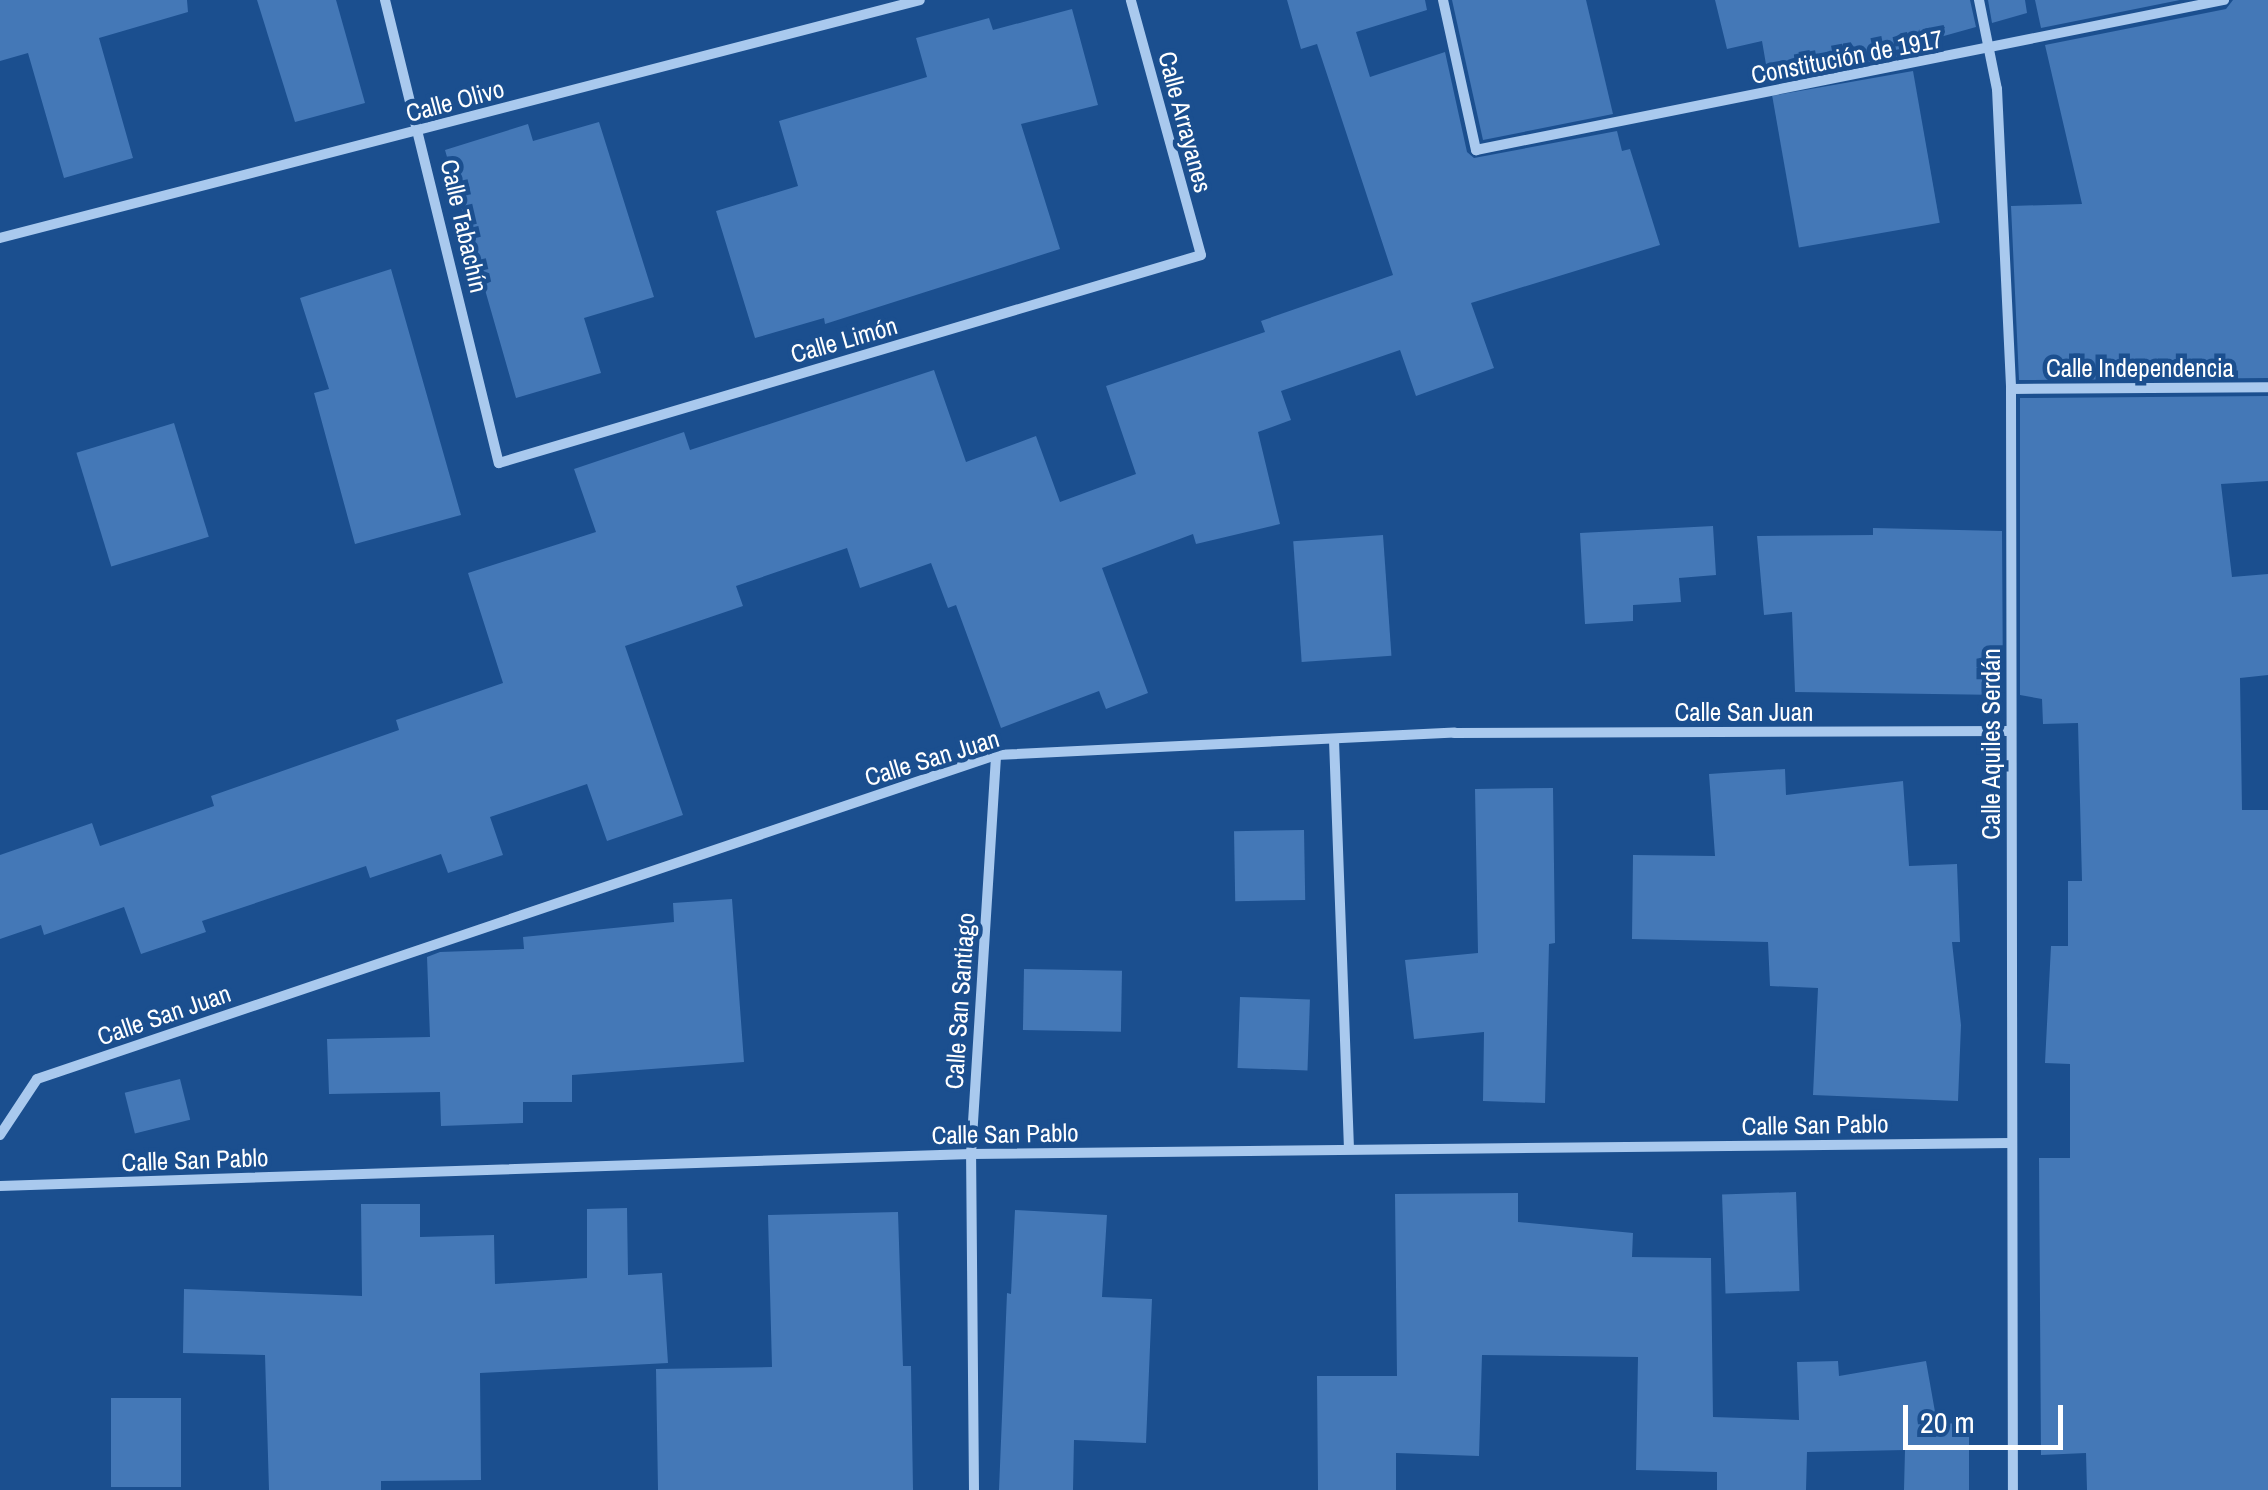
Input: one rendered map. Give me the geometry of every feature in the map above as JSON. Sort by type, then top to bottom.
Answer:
[{"type":"street","name":"Calle Tabachín","points":[[385,0],[499,463]]},
{"type":"street","name":"Calle Olivo","points":[[0,238],[920,0]]},
{"type":"street","name":"Calle Arrayanes","points":[[1131,0],[1201,255]]},
{"type":"street","name":"Constitución de 1917","points":[[1443,0],[1476,150],[2224,0]]},
{"type":"street","name":"Calle Aquiles Serdán","points":[[1979,0],[1997,89],[2012,389],[2012,1490]]},
{"type":"street","name":"Calle Limón","points":[[499,463],[1201,255]]},
{"type":"street","name":"Calle Independencia","points":[[2012,389],[2268,387]]},
{"type":"street","name":"Calle San Juan","points":[[0,1135],[37,1079],[996,754],[1454,733],[2011,731]]},
{"type":"street","points":[[1334,740],[1349,1150]]},
{"type":"street","name":"Calle San Santiago","points":[[974,1490],[971,1154],[996,754]]},
{"type":"street","name":"Calle San Pablo","points":[[0,1186],[971,1154],[2011,1143]]},
{"type":"building","points":[[0,0],[187,0],[188,12],[99,38],[133,158],[64,178],[28,53],[0,61]]},
{"type":"building","points":[[257,0],[336,0],[365,103],[295,122]]},
{"type":"building","points":[[1287,0],[1425,0],[1427,10],[1356,32],[1370,77],[1445,52],[1467,152],[1474,158],[1617,131],[1622,151],[1630,149],[1660,245],[1471,303],[1494,368],[1416,396],[1400,350],[1281,391],[1291,420],[1258,432],[1280,524],[1196,544],[1193,534],[1102,568],[1148,693],[1106,709],[1099,691],[1001,728],[956,605],[948,608],[931,563],[860,588],[847,548],[736,586],[743,606],[625,646],[683,815],[607,841],[587,784],[490,817],[503,855],[448,873],[441,854],[370,878],[366,866],[202,921],[206,932],[141,954],[124,907],[44,935],[41,925],[0,939],[0,855],[92,823],[100,846],[214,806],[211,796],[399,730],[396,720],[503,683],[468,573],[596,532],[574,469],[684,432],[690,450],[934,370],[966,462],[1036,436],[1060,502],[1136,474],[1106,386],[1265,332],[1261,321],[1393,275],[1317,44],[1301,49]]},
{"type":"building","points":[[1452,0],[1586,0],[1613,114],[1483,140]]},
{"type":"building","points":[[1715,0],[1970,0],[1976,27],[1908,46],[1910,54],[1769,82],[1762,41],[1727,49]]},
{"type":"building","points":[[1988,0],[2025,0],[2027,13],[1992,23]]},
{"type":"building","points":[[2035,0],[2180,0],[2041,28]]},
{"type":"building","points":[[2233,0],[2268,0],[2268,378],[2019,380],[2011,206],[2082,204],[2045,45],[2226,9]]},
{"type":"building","points":[[1072,9],[1098,105],[1021,124],[1060,249],[825,324],[824,318],[755,338],[716,211],[798,186],[779,121],[927,77],[916,38],[989,18],[993,30]]},
{"type":"building","points":[[1913,71],[1940,223],[1799,247],[1772,96]]},
{"type":"building","points":[[599,122],[654,297],[584,318],[601,373],[516,398],[445,150],[528,124],[533,141]]},
{"type":"building","points":[[391,269],[461,515],[355,544],[314,393],[329,389],[300,298]]},
{"type":"building","points":[[2268,396],[2268,481],[2221,484],[2232,577],[2268,574],[2268,675],[2240,678],[2242,810],[2268,810],[2268,1490],[2087,1490],[2086,1453],[2041,1455],[2039,1158],[2070,1158],[2070,1064],[2045,1063],[2051,946],[2068,946],[2068,881],[2082,881],[2078,723],[2043,724],[2042,699],[2020,695],[2020,398]]},
{"type":"building","points":[[174,423],[209,537],[111,567],[76,453]]},
{"type":"building","points":[[1713,526],[1716,575],[1679,578],[1681,602],[1633,605],[1633,621],[1585,624],[1580,533]]},
{"type":"building","points":[[1873,528],[2002,531],[2003,695],[1795,692],[1792,612],[1764,615],[1757,536],[1873,535]]},
{"type":"building","points":[[1383,535],[1391,656],[1302,662],[1293,541]]},
{"type":"building","points":[[1785,769],[1786,795],[1903,781],[1909,866],[1957,864],[1960,942],[1952,942],[1961,1025],[1958,1101],[1813,1095],[1818,988],[1770,986],[1768,942],[1632,939],[1633,855],[1715,856],[1709,774]]},
{"type":"building","points":[[1553,788],[1555,943],[1549,944],[1545,1103],[1483,1101],[1484,1032],[1414,1039],[1405,960],[1478,953],[1475,789]]},
{"type":"building","points":[[1304,830],[1305,900],[1235,901],[1234,831]]},
{"type":"building","points":[[732,899],[744,1062],[572,1075],[572,1102],[523,1102],[523,1123],[441,1126],[440,1092],[329,1094],[327,1039],[430,1037],[427,957],[440,952],[524,949],[523,937],[674,922],[673,903]]},
{"type":"building","points":[[1024,969],[1122,971],[1121,1032],[1023,1030]]},
{"type":"building","points":[[1240,997],[1310,999],[1307,1070],[1238,1068]]},
{"type":"building","points":[[180,1079],[190,1120],[135,1134],[125,1093]]},
{"type":"building","points":[[1796,1192],[1799,1291],[1726,1294],[1722,1195]]},
{"type":"building","points":[[1518,1193],[1518,1222],[1633,1233],[1632,1257],[1711,1258],[1713,1417],[1799,1420],[1797,1362],[1838,1361],[1839,1376],[1926,1361],[1937,1423],[1969,1424],[1969,1490],[1904,1490],[1905,1450],[1807,1452],[1806,1490],[1717,1490],[1717,1472],[1636,1470],[1638,1357],[1482,1355],[1479,1456],[1396,1453],[1396,1490],[1318,1490],[1317,1376],[1397,1376],[1395,1194]]},
{"type":"building","points":[[361,1204],[420,1204],[420,1237],[494,1235],[495,1284],[587,1278],[587,1209],[627,1208],[628,1275],[662,1273],[668,1363],[480,1373],[481,1480],[381,1481],[381,1490],[269,1490],[265,1355],[183,1353],[184,1289],[362,1296]]},
{"type":"building","points":[[1015,1210],[1107,1215],[1102,1297],[1152,1299],[1146,1443],[1074,1440],[1073,1490],[999,1490],[1007,1293],[1011,1294]]},
{"type":"building","points":[[898,1212],[903,1366],[911,1366],[913,1490],[658,1490],[656,1369],[772,1367],[768,1215]]},
{"type":"building","points":[[111,1398],[181,1398],[181,1487],[111,1487]]}]
